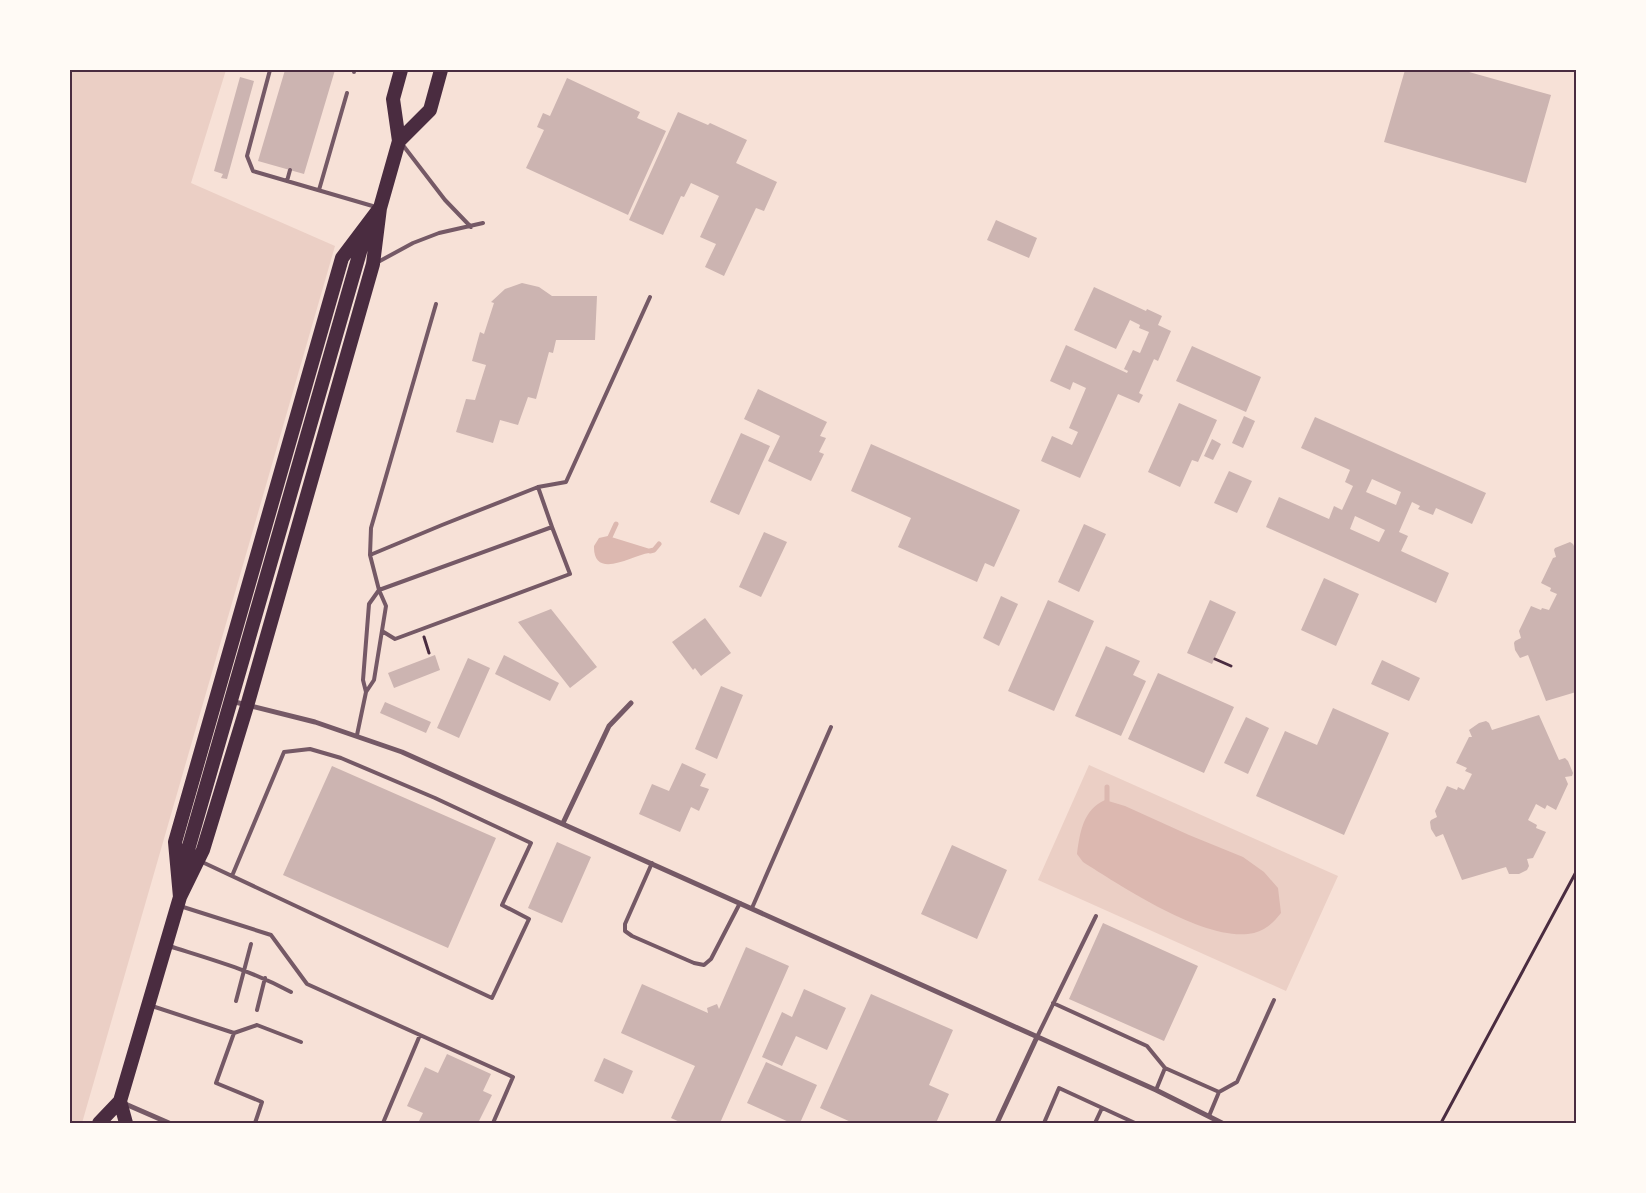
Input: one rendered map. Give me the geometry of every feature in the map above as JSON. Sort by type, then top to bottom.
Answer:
[{"type":"highway","points":[[99,1123],[120,1102],[167,945],[178,901],[203,850],[247,706],[373,264],[380,208],[399,141],[393,99],[401,70]]},
{"type":"highway","points":[[399,141],[430,110],[441,70]]},
{"type":"highway","points":[[178,901],[174,842],[342,258],[380,208]]},
{"type":"highway","points":[[178,883],[368,224]]},
{"type":"highway","points":[[120,1102],[126,1123]]},
{"type":"street","points":[[230,701],[315,722],[402,752],[1156,1090],[1222,1123]]},
{"type":"street","points":[[563,823],[609,726],[631,703]]},
{"type":"street","points":[[997,1123],[1037,1037]]},
{"type":"street","points":[[120,1102],[168,1123]]},
{"type":"lane","points":[[270,70],[247,156],[253,170],[380,208]]},
{"type":"lane","points":[[319,190],[347,92]]},
{"type":"lane","points":[[399,141],[445,200],[471,227]]},
{"type":"lane","points":[[287,181],[290,170]]},
{"type":"lane","points":[[373,264],[439,233],[482,223]]},
{"type":"lane","points":[[370,555],[442,524],[538,487],[566,482],[650,297]]},
{"type":"lane","points":[[357,736],[366,692],[374,680],[386,606],[379,590],[370,555],[371,528],[436,304]]},
{"type":"lane","points":[[382,631],[395,639],[570,574],[538,487]]},
{"type":"lane","points":[[366,692],[363,680],[369,604],[379,590],[552,527]]},
{"type":"lane","points":[[752,908],[831,727]]},
{"type":"lane","points":[[198,860],[232,876],[492,998],[529,919],[502,905],[531,843],[435,798],[341,758],[310,749],[284,752],[232,876]]},
{"type":"lane","points":[[652,863],[625,924],[625,930],[632,936],[694,963],[704,965],[711,959],[740,903]]},
{"type":"lane","points":[[178,901],[271,935],[307,984],[513,1077],[493,1123]]},
{"type":"lane","points":[[1037,1037],[1096,916]]},
{"type":"lane","points":[[236,1001],[251,944]]},
{"type":"lane","points":[[167,945],[244,969],[291,992]]},
{"type":"lane","points":[[257,1010],[265,978]]},
{"type":"lane","points":[[1209,1116],[1219,1092],[1237,1082],[1243,1072],[1274,1000]]},
{"type":"lane","points":[[148,1004],[234,1033],[257,1025],[301,1042]]},
{"type":"lane","points":[[1054,1004],[1147,1046],[1165,1068],[1219,1092]]},
{"type":"lane","points":[[234,1033],[216,1083],[262,1102],[255,1123]]},
{"type":"lane","points":[[383,1123],[420,1035]]},
{"type":"lane","points":[[1156,1090],[1165,1068]]},
{"type":"lane","points":[[1044,1123],[1059,1088],[1135,1123]]},
{"type":"lane","points":[[1095,1123],[1102,1108]]},
{"type":"path","points":[[421,629],[429,652]]},
{"type":"path","points":[[1215,659],[1231,666]]},
{"type":"path","points":[[1441,1123],[1576,872]]},
{"type":"shaded area","points":[[70,70],[226,70],[191,183],[335,246],[82,1123],[70,1123]]},
{"type":"shaded area","points":[[608,536],[650,549],[649,553],[615,563],[607,564],[600,562],[595,556],[594,546],[599,538]]},
{"type":"shaded area","points":[[1089,765],[1338,876],[1286,991],[1038,880]]},
{"type":"shaded area","points":[[1105,800],[1125,806],[1243,857],[1264,872],[1278,888],[1281,913],[1269,926],[1254,933],[1235,934],[1213,930],[1165,911],[1083,862],[1077,854],[1081,830],[1087,816],[1098,804]]},
{"type":"building","points":[[285,70],[335,70],[304,174],[258,161]]},
{"type":"building","points":[[1405,70],[1462,70],[1551,95],[1526,183],[1384,142]]},
{"type":"building","points":[[240,77],[254,81],[227,179],[221,178],[223,174],[214,171]]},
{"type":"building","points":[[567,78],[640,112],[637,118],[666,131],[628,215],[526,168],[544,130],[537,127],[543,113],[550,116]]},
{"type":"building","points":[[678,112],[708,125],[710,123],[747,140],[736,163],[777,182],[764,211],[756,208],[724,276],[705,267],[716,244],[700,237],[719,196],[691,183],[684,197],[681,196],[663,235],[629,220]]},
{"type":"building","points":[[996,220],[1037,238],[1029,258],[987,240]]},
{"type":"building","points":[[522,283],[539,287],[552,296],[597,296],[595,340],[556,340],[553,353],[549,352],[536,399],[528,397],[518,425],[500,420],[493,443],[456,432],[466,399],[475,400],[486,365],[472,361],[480,332],[484,334],[494,303],[491,302],[505,289]]},
{"type":"building","points":[[1094,287],[1146,311],[1147,309],[1162,316],[1158,325],[1171,331],[1158,361],[1154,359],[1139,393],[1143,395],[1139,403],[1118,394],[1080,478],[1041,461],[1052,436],[1072,445],[1078,432],[1069,428],[1086,388],[1073,382],[1070,390],[1050,381],[1066,345],[1127,373],[1128,371],[1124,369],[1133,350],[1140,353],[1149,332],[1139,328],[1140,325],[1130,320],[1116,349],[1074,330]]},
{"type":"building","points":[[1192,346],[1261,377],[1246,412],[1176,381]]},
{"type":"building","points":[[758,389],[827,422],[820,436],[826,438],[819,452],[824,454],[811,481],[768,461],[780,436],[744,419]]},
{"type":"building","points":[[1179,403],[1217,420],[1198,462],[1192,460],[1180,487],[1148,472]]},
{"type":"building","points":[[1244,416],[1255,421],[1243,448],[1232,443]]},
{"type":"building","points":[[1315,417],[1486,493],[1472,524],[1436,508],[1433,515],[1418,509],[1420,506],[1412,502],[1399,532],[1408,536],[1401,551],[1449,573],[1436,603],[1266,527],[1279,497],[1329,519],[1334,506],[1342,510],[1353,486],[1345,482],[1350,470],[1301,448]],"holes":[[[1372,479],[1401,492],[1396,505],[1366,492]],[[1355,516],[1385,530],[1379,542],[1350,529]]]},
{"type":"building","points":[[741,433],[770,446],[739,515],[710,502]]},
{"type":"building","points":[[1212,439],[1221,444],[1213,460],[1204,456]]},
{"type":"building","points":[[871,444],[1020,510],[994,567],[985,563],[977,582],[898,547],[911,518],[851,491]]},
{"type":"building","points":[[1229,471],[1252,481],[1237,513],[1214,503]]},
{"type":"building","points":[[1084,524],[1106,534],[1079,592],[1058,582]]},
{"type":"building","points":[[764,532],[787,542],[761,597],[739,587]]},
{"type":"building","points":[[1570,542],[1576,550],[1576,692],[1546,701],[1528,655],[1520,658],[1515,650],[1514,643],[1521,638],[1519,631],[1531,606],[1541,610],[1542,608],[1549,610],[1557,594],[1550,591],[1551,588],[1541,583],[1553,558],[1556,557],[1555,548]]},
{"type":"building","points":[[1324,578],[1359,594],[1336,646],[1301,630]]},
{"type":"building","points":[[1001,596],[1018,604],[999,646],[983,638]]},
{"type":"building","points":[[1048,600],[1094,621],[1054,711],[1008,691]]},
{"type":"building","points":[[1210,600],[1236,612],[1212,664],[1187,653]]},
{"type":"building","points":[[551,609],[597,667],[570,688],[518,622]]},
{"type":"building","points":[[705,618],[731,653],[701,676],[695,668],[693,670],[672,642]]},
{"type":"building","points":[[1106,646],[1140,661],[1133,675],[1146,681],[1121,736],[1075,716]]},
{"type":"building","points":[[435,655],[440,670],[394,688],[388,673]]},
{"type":"building","points":[[504,655],[559,683],[550,701],[495,674]]},
{"type":"building","points":[[468,658],[490,668],[459,738],[437,728]]},
{"type":"building","points":[[1382,660],[1420,678],[1409,701],[1371,684]]},
{"type":"building","points":[[1158,673],[1234,707],[1204,773],[1128,739]]},
{"type":"building","points":[[721,686],[743,695],[717,759],[695,749]]},
{"type":"building","points":[[385,702],[431,722],[426,733],[380,713]]},
{"type":"building","points":[[1333,708],[1389,733],[1344,835],[1256,796],[1285,731],[1317,745]]},
{"type":"building","points":[[1539,715],[1559,760],[1565,758],[1573,773],[1572,776],[1565,777],[1568,784],[1556,810],[1547,805],[1545,809],[1536,804],[1528,820],[1537,825],[1536,828],[1546,832],[1533,858],[1527,859],[1529,866],[1527,870],[1519,874],[1509,874],[1506,867],[1462,880],[1443,834],[1436,837],[1431,829],[1430,822],[1437,817],[1435,811],[1447,786],[1457,790],[1458,787],[1464,790],[1472,774],[1465,771],[1467,768],[1456,763],[1469,737],[1472,737],[1469,730],[1479,723],[1486,721],[1492,730]]},
{"type":"building","points":[[1246,717],[1269,728],[1248,774],[1224,763]]},
{"type":"building","points":[[682,763],[706,774],[700,786],[709,789],[699,811],[691,807],[680,832],[639,814],[652,784],[669,791]]},
{"type":"building","points":[[332,766],[496,838],[448,948],[283,875]]},
{"type":"building","points":[[557,842],[591,857],[562,923],[528,908]]},
{"type":"building","points":[[952,845],[1007,870],[977,939],[921,914]]},
{"type":"building","points":[[1103,923],[1198,966],[1164,1041],[1069,999]]},
{"type":"building","points":[[746,947],[789,966],[720,1123],[682,1123],[671,1118],[695,1066],[621,1033],[642,984],[708,1013],[707,1008],[717,1004],[719,1009]]},
{"type":"building","points":[[804,989],[846,1008],[827,1050],[796,1036],[782,1066],[762,1057],[782,1012],[792,1017]]},
{"type":"building","points":[[871,994],[953,1030],[929,1085],[949,1094],[936,1123],[853,1123],[820,1108]]},
{"type":"building","points":[[447,1054],[491,1074],[483,1091],[492,1095],[478,1123],[418,1123],[423,1113],[407,1106],[425,1067],[438,1073]]},
{"type":"building","points":[[604,1058],[633,1071],[623,1094],[594,1081]]},
{"type":"building","points":[[766,1062],[817,1085],[800,1123],[791,1123],[747,1103]]},
{"type":"waterway","points":[[610,537],[616,524]]},
{"type":"waterway","points":[[650,551],[654,550],[659,544]]},
{"type":"waterway","points":[[1107,787],[1107,801]]}]
